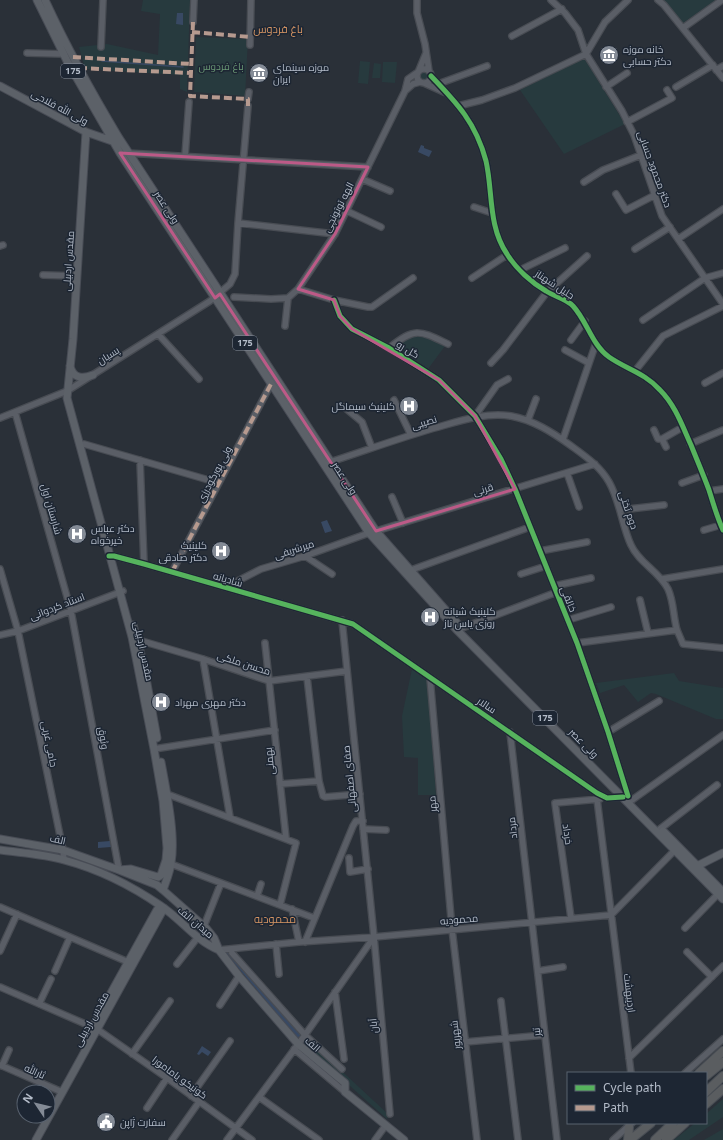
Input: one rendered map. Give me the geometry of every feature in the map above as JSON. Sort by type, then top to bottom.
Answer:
[{"type":"highway","points":[[700,1072],[723,1051]]},
{"type":"highway","points":[[707,1075],[723,1062]]},
{"type":"highway","points":[[707,1091],[723,1076]]},
{"type":"highway","points":[[707,1103],[723,1089]]},
{"type":"highway","points":[[631,1139],[646,1124]]},
{"type":"highway","points":[[631,1139],[650,1124]]},
{"type":"highway","points":[[655,1140],[672,1124]]},
{"type":"highway","points":[[666,1140],[684,1124]]},
{"type":"highway","points":[[630,1125],[631,1139]]},
{"type":"main road","name":"ولی عصر","points":[[37,0],[64,54],[116,139],[129,153],[330,462],[372,532],[412,570],[462,628],[628,798],[675,850],[721,895]]},
{"type":"main road","name":"ولی عصر","points":[[45,0],[73,58],[116,139],[120,154],[372,532],[456,629],[697,866],[721,895]]},
{"type":"main road","name":"ولی‌ الله فلاحی","points":[[0,86],[86,132],[116,139]]},
{"type":"main road","name":"مقدس اردبیلی","points":[[86,132],[77,276],[67,398],[135,638],[156,748],[167,794],[172,837],[171,864],[163,890]]},
{"type":"main road","points":[[70,364],[72,372],[77,377],[83,378],[93,375]]},
{"type":"main road","name":"مقدس اردبیلی","points":[[119,870],[131,869],[158,877],[163,872],[166,860],[167,839],[156,748]]},
{"type":"main road","name":"الف","points":[[0,839],[63,850],[157,885],[173,898]]},
{"type":"main road","name":"الف","points":[[0,850],[64,860],[135,888],[162,906]]},
{"type":"main road","points":[[697,866],[723,852]]},
{"type":"main road","name":"میدان الف","points":[[173,898],[205,927],[214,938],[219,950]]},
{"type":"main road","name":"مقدس اردبیلی","points":[[94,1028],[128,962],[162,906]]},
{"type":"main road","name":"مقدس اردبیلی","points":[[35,1140],[94,1028],[162,906]]},
{"type":"main road","name":"میدان الف","points":[[162,906],[209,946],[219,950]]},
{"type":"main road","points":[[198,937],[204,935],[205,927]]},
{"type":"main road","name":"الف","points":[[219,950],[296,1046],[345,1084],[345,1092],[404,1140]]},
{"type":"main road","name":"مقدس اردبیلی","points":[[56,1097],[60,1091]]},
{"type":"main road","name":"مقدس اردبیلی","points":[[35,1140],[41,1124]]},
{"type":"street","points":[[101,47],[103,0]]},
{"type":"street","points":[[193,22],[194,0]]},
{"type":"street","points":[[250,45],[251,0]]},
{"type":"street","points":[[405,91],[413,84],[428,81],[430,73],[417,13],[416,0]]},
{"type":"street","name":"دکتر محمود حسابی","points":[[551,0],[562,9],[578,30],[586,54],[634,135],[662,216],[723,305]]},
{"type":"street","points":[[458,106],[482,100],[515,88],[586,54],[605,22],[628,0]]},
{"type":"street","points":[[658,0],[683,28],[723,78]]},
{"type":"street","points":[[683,28],[722,0]]},
{"type":"street","points":[[512,36],[562,9]]},
{"type":"street","points":[[422,83],[417,79],[426,51]]},
{"type":"street","points":[[27,53],[64,54]]},
{"type":"street","points":[[438,84],[487,66]]},
{"type":"street","points":[[676,87],[715,67],[723,66]]},
{"type":"street","points":[[419,71],[423,69],[430,73]]},
{"type":"street","name":"الهه توتونچی","points":[[288,298],[298,289],[335,234],[405,91],[408,79],[419,71]]},
{"type":"street","name":"جلیل شهناز","points":[[430,73],[458,106],[476,132],[486,162],[492,213],[499,238],[507,255],[520,270],[547,292],[560,297],[572,305],[585,321],[596,343],[610,358],[635,370],[659,388],[674,408],[683,427],[704,475],[722,527]]},
{"type":"street","points":[[606,87],[627,73]]},
{"type":"street","name":"جلیل شهناز","points":[[422,83],[447,93]]},
{"type":"street","points":[[627,122],[672,98],[667,90]]},
{"type":"street","points":[[248,92],[248,99]]},
{"type":"street","points":[[185,156],[189,102]]},
{"type":"street","name":"پسیان","points":[[0,418],[67,391],[220,294],[230,284],[235,274],[248,106]]},
{"type":"street","points":[[120,154],[129,153],[368,167]]},
{"type":"street","points":[[584,182],[603,170],[641,155]]},
{"type":"street","points":[[362,179],[390,191]]},
{"type":"street","points":[[616,194],[626,210],[655,195]]},
{"type":"street","points":[[474,207],[492,213]]},
{"type":"street","points":[[678,239],[723,209]]},
{"type":"street","points":[[346,211],[381,227]]},
{"type":"street","points":[[238,222],[335,234]]},
{"type":"street","points":[[634,249],[670,227]]},
{"type":"street","points":[[520,270],[565,248]]},
{"type":"street","points":[[472,278],[507,255]]},
{"type":"street","points":[[491,363],[503,350],[547,292],[587,256]]},
{"type":"street","points":[[643,320],[705,278],[723,273]]},
{"type":"street","points":[[43,275],[77,276]]},
{"type":"street","points":[[298,289],[334,300],[372,307],[413,278]]},
{"type":"street","points":[[234,297],[271,299],[288,298],[285,326]]},
{"type":"street","name":"گل رو","points":[[334,300],[340,316],[352,329],[389,348],[424,369],[439,380],[475,416]]},
{"type":"street","points":[[635,370],[663,336],[723,305]]},
{"type":"street","points":[[571,340],[585,321]]},
{"type":"street","name":"گل رو","points":[[389,348],[404,336],[421,332],[448,344]]},
{"type":"street","points":[[158,334],[199,379]]},
{"type":"street","points":[[563,439],[596,343]]},
{"type":"street","points":[[565,350],[589,363]]},
{"type":"street","points":[[705,384],[722,375]]},
{"type":"street","points":[[475,416],[497,385],[508,379]]},
{"type":"street","name":"ولی پورگودرزی","points":[[172,572],[272,384]]},
{"type":"street","points":[[528,420],[536,399]]},
{"type":"street","points":[[394,400],[411,435]]},
{"type":"street","points":[[344,407],[362,422],[372,448]]},
{"type":"street","name":"شارستان اول","points":[[15,412],[71,611]]},
{"type":"street","name":"دوم تختی","points":[[475,416],[500,415],[528,420],[540,425],[563,439],[596,464],[610,483],[631,545],[636,553],[662,579],[668,590],[672,602],[677,630],[683,644],[723,648]]},
{"type":"street","name":"نصیبی","points":[[330,462],[411,435],[475,416]]},
{"type":"street","name":"خالقی","points":[[475,416],[515,488],[556,589],[577,643],[608,732],[628,798]]},
{"type":"street","points":[[662,439],[683,427]]},
{"type":"street","points":[[654,430],[658,439],[662,439],[666,447]]},
{"type":"street","points":[[690,444],[723,430]]},
{"type":"street","points":[[81,444],[219,483]]},
{"type":"street","points":[[140,460],[144,564]]},
{"type":"street","name":"قرنی","points":[[372,532],[596,464]]},
{"type":"street","points":[[567,473],[579,507]]},
{"type":"street","points":[[682,483],[704,475]]},
{"type":"street","points":[[709,491],[723,489]]},
{"type":"street","points":[[392,498],[403,523]]},
{"type":"street","points":[[620,510],[664,505]]},
{"type":"street","points":[[412,570],[530,527]]},
{"type":"street","points":[[704,530],[722,527]]},
{"type":"street","name":"میرشریفی","points":[[226,587],[261,569],[305,556],[372,532]]},
{"type":"street","points":[[540,551],[587,542]]},
{"type":"street","name":"شادیانه","points":[[111,556],[342,620]]},
{"type":"street","points":[[305,556],[332,574]]},
{"type":"street","points":[[521,574],[546,566]]},
{"type":"street","points":[[662,579],[723,568]]},
{"type":"street","name":"جامی غربی","points":[[0,569],[18,631],[64,860]]},
{"type":"street","points":[[462,628],[556,589],[591,578]]},
{"type":"street","name":"استاد کردوانی","points":[[0,635],[18,631],[121,592]]},
{"type":"street","points":[[640,600],[648,633]]},
{"type":"street","points":[[568,620],[611,607]]},
{"type":"street","name":"وثوق","points":[[71,611],[119,870]]},
{"type":"street","name":"صفای اصفهانی","points":[[342,620],[374,937]]},
{"type":"street","name":"سالار","points":[[342,620],[353,624],[607,798]]},
{"type":"street","points":[[577,643],[677,630]]},
{"type":"street","name":"محسن ملکی","points":[[135,638],[269,681],[347,671]]},
{"type":"street","name":"بهمنی","points":[[265,643],[286,838]]},
{"type":"street","points":[[203,659],[230,817]]},
{"type":"street","points":[[307,677],[319,781],[323,796],[360,794]]},
{"type":"street","name":"مهر","points":[[430,678],[452,929]]},
{"type":"street","points":[[608,732],[659,701]]},
{"type":"street","points":[[156,748],[275,730]]},
{"type":"street","name":"مرداد","points":[[510,732],[532,922]]},
{"type":"street","points":[[607,798],[628,798],[723,735]]},
{"type":"street","points":[[280,784],[319,781]]},
{"type":"street","points":[[660,829],[717,785]]},
{"type":"street","points":[[167,794],[295,842],[296,845],[280,905]]},
{"type":"street","name":"خرداد","points":[[571,918],[555,803],[607,798]]},
{"type":"street","name":"اردیبهشت","points":[[597,799],[631,1072]]},
{"type":"street","points":[[302,942],[314,918],[353,826],[356,821],[363,821]]},
{"type":"street","points":[[364,830],[386,830]]},
{"type":"street","points":[[611,915],[675,850]]},
{"type":"street","points":[[349,858],[350,872],[368,869]]},
{"type":"street","points":[[171,864],[314,918]]},
{"type":"street","points":[[205,927],[221,882]]},
{"type":"street","points":[[258,896],[261,884]]},
{"type":"street","points":[[685,928],[721,895]]},
{"type":"street","points":[[0,907],[128,962]]},
{"type":"street","points":[[292,909],[302,942]]},
{"type":"street","points":[[0,951],[17,914]]},
{"type":"street","name":"محمودیه","points":[[219,950],[611,915]]},
{"type":"street","name":"تیر","points":[[532,922],[557,1140]]},
{"type":"street","name":"شهریور","points":[[452,929],[477,1140]]},
{"type":"street","points":[[55,971],[70,937]]},
{"type":"street","points":[[177,964],[198,937]]},
{"type":"street","points":[[227,1140],[305,1035],[374,937]]},
{"type":"street","name":"آبان","points":[[374,937],[390,1114]]},
{"type":"street","points":[[276,944],[279,974]]},
{"type":"street","points":[[232,952],[305,1035],[342,1069]]},
{"type":"street","points":[[687,952],[712,977]]},
{"type":"street","points":[[629,1058],[723,966]]},
{"type":"street","points":[[538,971],[563,967]]},
{"type":"street","points":[[220,1005],[239,976]]},
{"type":"street","points":[[39,1004],[51,979]]},
{"type":"street","name":"کونیکو یامامورا","points":[[0,987],[94,1028],[167,1078],[252,1140]]},
{"type":"street","points":[[335,992],[344,1059]]},
{"type":"street","points":[[132,1054],[170,1001]]},
{"type":"street","points":[[501,1001],[518,1140]]},
{"type":"street","points":[[465,1042],[545,1035]]},
{"type":"street","points":[[686,1072],[723,1039]]},
{"type":"street","points":[[192,1096],[230,1042]]},
{"type":"street","points":[[1,1066],[9,1050]]},
{"type":"street","name":"ثارالله","points":[[1,1066],[60,1091]]},
{"type":"street","points":[[147,1108],[167,1078]]},
{"type":"street","points":[[259,1097],[319,1140]]},
{"type":"street","points":[[172,1140],[199,1102]]},
{"type":"street","points":[[375,1140],[386,1125]]},
{"type":"street","points":[[613,1140],[630,1125]]},
{"type":"highlighted area","points":[[120,153],[368,167],[335,234],[298,289],[334,300],[340,316],[352,329],[439,380],[475,416],[515,489],[376,531],[220,294],[215,298]]},
{"type":"green space","points":[[143,0],[190,0],[187,92],[180,89],[180,75],[85,69],[79,47],[107,44],[158,55],[160,14],[141,11]]},
{"type":"green space","points":[[662,0],[716,0],[683,23]]},
{"type":"green space","name":"باغ فردوس","points":[[196,37],[248,39],[245,96],[194,92]]},
{"type":"green space","points":[[584,58],[625,124],[564,154],[520,90]]},
{"type":"green space","points":[[360,61],[370,62],[368,84],[358,83]]},
{"type":"green space","points":[[383,62],[397,62],[395,83],[382,82]]},
{"type":"green space","points":[[374,63],[381,64],[380,78],[372,78]]},
{"type":"green space","points":[[424,70],[428,72],[430,76],[428,80],[424,82],[420,80],[418,76],[420,72]]},
{"type":"green space","points":[[421,334],[445,346],[428,369],[393,348],[406,338]]},
{"type":"green space","points":[[412,669],[427,679],[436,795],[418,795],[418,758],[404,757],[402,716]]},
{"type":"green space","points":[[674,673],[679,681],[723,688],[723,719],[716,719],[651,693],[638,702],[624,685],[600,693],[596,683]]},
{"type":"green space","points":[[306,1038],[388,1114],[387,1119],[302,1043]]},
{"type":"green space","points":[[723,1099],[723,1117],[689,1140],[674,1140],[694,1124],[707,1124],[707,1113]]},
{"type":"green space","points":[[723,1129],[723,1140],[704,1140]]},
{"type":"water","points":[[177,13],[183,13],[183,25],[176,24]]},
{"type":"water","points":[[421,145],[432,151],[429,157],[418,152]]},
{"type":"water","points":[[327,520],[332,531],[325,533],[321,522]]},
{"type":"water","points":[[110,841],[111,847],[98,848],[98,842]]},
{"type":"water","points":[[227,950],[302,1035],[299,1040],[224,951]]},
{"type":"water","points":[[202,1046],[211,1052],[208,1056],[202,1052],[199,1055],[197,1054]]},
{"type":"waterway","points":[[102,61],[183,67]]},
{"type":"marked path","points":[[193,22],[190,96],[248,99],[248,106]]},
{"type":"marked path","points":[[192,32],[250,37]]},
{"type":"marked path","points":[[73,57],[191,64]]},
{"type":"marked path","points":[[79,68],[191,73]]},
{"type":"marked path","points":[[172,572],[271,384]]},
{"type":"cycle path","points":[[431,76],[457,105],[477,135],[486,161],[492,209],[497,232],[507,254],[515,265],[535,284],[553,295],[567,301],[573,306],[603,352],[615,361],[648,379],[670,402],[691,445],[723,530]]},
{"type":"cycle path","points":[[334,300],[340,316],[352,329],[389,348],[439,380],[475,416],[501,459],[515,489],[577,643],[608,732],[628,796]]},
{"type":"cycle path","points":[[109,556],[144,564],[353,624],[597,793],[607,798],[623,797]]},
{"type":"place","name":"خانه موزه دکتر حسابی","points":[[609,55]]},
{"type":"place","name":"موزه سینمای ایران","points":[[259,73]]},
{"type":"place","name":"کلینیک سیماگل","points":[[409,406]]},
{"type":"place","name":"دکتر عباس خیرخواه","points":[[77,534]]},
{"type":"place","name":"کلینیک دکتر صادقی","points":[[221,551]]},
{"type":"place","name":"کلینیک شبانه روزی یاس ناز","points":[[430,617]]},
{"type":"place","name":"دکتر مهری مهراد","points":[[161,702]]},
{"type":"place","name":"سفارت ژاپن","points":[[106,1122]]},
{"type":"district","name":"باغ فردوس","points":[[278,29]]},
{"type":"district","name":"محمودیه","points":[[275,919]]}]
